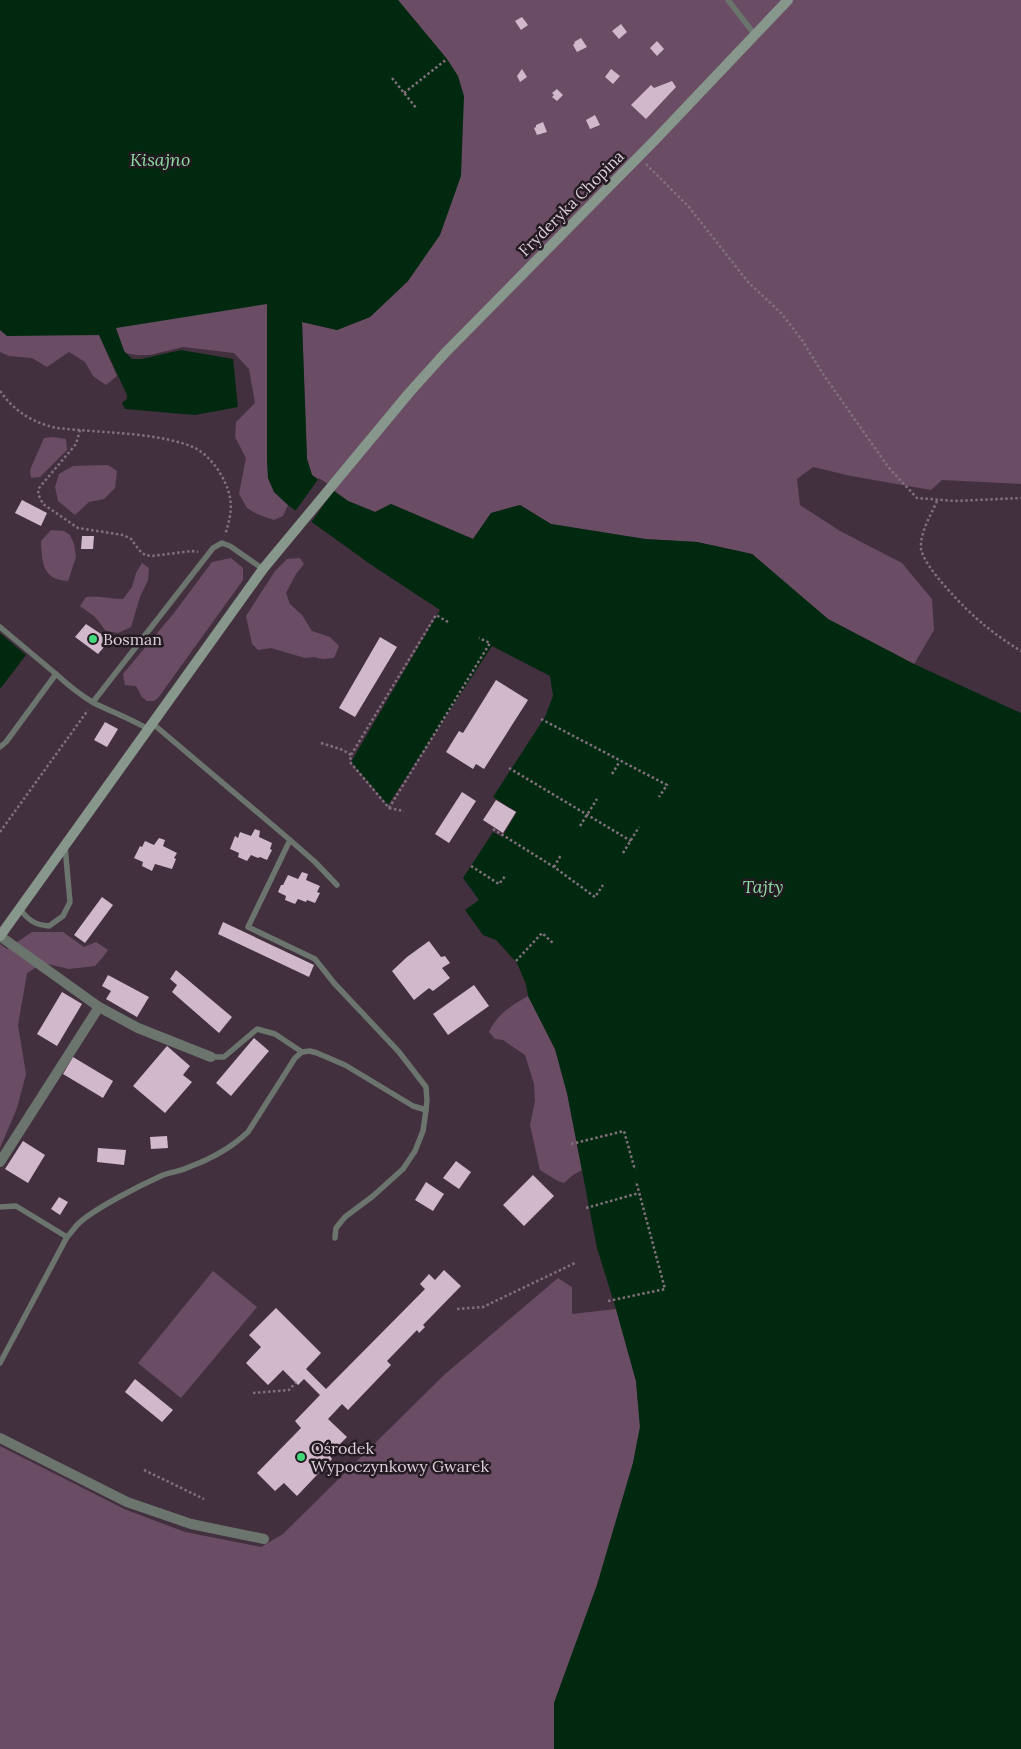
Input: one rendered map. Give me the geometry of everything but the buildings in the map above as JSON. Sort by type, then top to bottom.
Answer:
[{"type":"main road","name":"Fryderyka Chopina","points":[[0,936],[263,570],[378,430],[445,353],[639,156],[788,0]]},
{"type":"street","points":[[0,936],[99,1007],[138,1028],[212,1057]]},
{"type":"street","points":[[0,1162],[99,1007]]},
{"type":"street","points":[[0,1438],[127,1502],[191,1524],[264,1539]]},
{"type":"lane","points":[[728,0],[755,35]]},
{"type":"lane","points":[[93,702],[213,548],[222,543],[230,546],[263,570]]},
{"type":"lane","points":[[0,627],[75,691],[93,702],[150,726],[290,840],[315,862],[336,885]]},
{"type":"lane","points":[[0,747],[6,742],[56,674]]},
{"type":"lane","points":[[290,840],[248,927],[315,959],[346,997],[399,1052],[426,1087],[427,1100],[423,1131],[415,1151],[403,1169],[346,1217],[336,1228],[334,1238]]},
{"type":"lane","points":[[20,909],[26,917],[37,925],[49,926],[63,916],[70,902],[65,846]]},
{"type":"lane","points":[[212,1057],[224,1057],[257,1029],[275,1034],[302,1052]]},
{"type":"lane","points":[[0,1363],[67,1238],[79,1223],[106,1205],[164,1175],[190,1167],[224,1151],[238,1141],[248,1132],[295,1058],[302,1052],[317,1052],[345,1065],[413,1106],[426,1110]]},
{"type":"lane","points":[[0,1206],[16,1206],[67,1238]]},
{"type":"path","points":[[404,93],[447,59]]},
{"type":"path","points":[[392,78],[417,110]]},
{"type":"path","points":[[639,156],[689,207],[748,282],[781,313],[802,340],[825,377],[889,468],[917,498],[937,501],[1021,498]]},
{"type":"path","points":[[0,391],[8,403],[25,417],[50,426],[171,441],[205,454],[217,468],[232,499],[229,521],[222,543]]},
{"type":"path","points":[[80,430],[76,444],[39,488],[38,494],[43,504],[78,528],[123,535],[131,539],[145,555],[152,556],[192,551],[207,556]]},
{"type":"path","points":[[937,501],[922,535],[920,549],[929,566],[946,587],[983,624],[1021,651]]},
{"type":"path","points":[[404,811],[389,808],[350,762],[351,755],[436,615],[448,622]]},
{"type":"path","points":[[389,808],[490,644],[478,638]]},
{"type":"path","points":[[0,832],[93,702]]},
{"type":"path","points":[[541,719],[666,785],[659,797]]},
{"type":"path","points":[[321,743],[343,750],[351,755]]},
{"type":"path","points":[[612,774],[620,760]]},
{"type":"path","points":[[509,768],[631,841]]},
{"type":"path","points":[[580,826],[596,799]]},
{"type":"path","points":[[623,853],[639,828]]},
{"type":"path","points":[[492,829],[554,867],[595,897],[603,885]]},
{"type":"path","points":[[554,867],[561,855]]},
{"type":"path","points":[[471,866],[499,884],[506,875]]},
{"type":"path","points":[[516,961],[542,933],[554,944]]},
{"type":"path","points":[[572,1144],[624,1131],[635,1170]]},
{"type":"path","points":[[608,1301],[665,1289],[636,1181]]},
{"type":"path","points":[[586,1208],[639,1194]]},
{"type":"path","points":[[457,1309],[483,1307],[575,1263]]},
{"type":"path","points":[[253,1393],[289,1390],[296,1382]]},
{"type":"path","points":[[144,1470],[204,1499]]},
{"type":"shaded area","points":[[398,0],[1021,0],[1021,484],[942,480],[931,490],[851,476],[813,467],[797,479],[800,505],[840,531],[902,563],[932,599],[934,630],[914,664],[828,619],[752,554],[697,542],[645,539],[551,524],[520,505],[491,513],[473,539],[391,504],[375,512],[348,501],[312,475],[307,459],[302,322],[337,330],[370,317],[408,281],[447,59]]},
{"type":"shaded area","points":[[95,252],[267,304],[268,478],[274,492],[288,505],[283,516],[274,520],[257,514],[247,508],[239,494],[246,458],[235,437],[236,422],[255,403],[249,369],[234,353],[183,347],[150,355],[125,353],[115,328]]},
{"type":"shaded area","points":[[0,253],[99,335],[117,376],[106,385],[93,376],[85,362],[69,352],[47,367],[32,358],[9,356],[0,352]]},
{"type":"shaded area","points":[[44,438],[66,439],[67,450],[40,477],[31,478],[30,470]]},
{"type":"shaded area","points":[[108,465],[117,471],[115,488],[104,499],[89,502],[75,515],[58,501],[55,487],[59,474],[73,466]]},
{"type":"shaded area","points":[[51,530],[64,531],[70,535],[74,544],[76,557],[68,581],[53,577],[45,569],[43,563],[41,541]]},
{"type":"shaded area","points":[[231,558],[243,568],[243,580],[158,698],[154,701],[147,701],[142,697],[136,686],[125,685],[123,674],[174,613],[212,562]]},
{"type":"shaded area","points":[[300,558],[304,564],[296,574],[286,593],[290,604],[302,615],[312,631],[330,637],[339,646],[334,658],[305,658],[271,648],[258,650],[252,644],[246,616],[275,571],[287,559]]},
{"type":"shaded area","points":[[142,563],[149,568],[148,580],[140,597],[131,627],[118,633],[106,631],[95,617],[80,606],[86,597],[123,599],[132,587],[136,573]]},
{"type":"shaded area","points":[[32,932],[63,932],[84,947],[96,942],[108,950],[95,966],[69,969],[43,963],[27,973],[18,1025],[26,1074],[17,1108],[0,1148],[0,944],[7,949]]},
{"type":"shaded area","points":[[528,996],[555,1049],[567,1093],[582,1170],[564,1183],[540,1170],[530,1125],[535,1101],[534,1084],[525,1055],[503,1040],[495,1039],[489,1032],[501,1015]]},
{"type":"shaded area","points":[[213,1271],[257,1307],[181,1398],[138,1363]]},
{"type":"shaded area","points":[[558,1278],[572,1287],[572,1314],[616,1309],[636,1381],[640,1427],[633,1463],[597,1585],[554,1703],[554,1749],[0,1749],[0,1446],[124,1509],[185,1532],[261,1547],[283,1534],[444,1375]]},
{"type":"water","name":"Tajty","points":[[0,0],[398,0],[447,59],[458,76],[464,96],[461,176],[440,235],[408,281],[370,317],[337,330],[302,322],[307,459],[312,475],[348,501],[375,512],[391,504],[473,539],[491,513],[520,505],[551,524],[645,539],[697,542],[752,554],[828,619],[914,664],[1021,713],[1021,1749],[554,1749],[554,1703],[597,1585],[633,1463],[640,1427],[636,1381],[597,1248],[567,1093],[555,1049],[528,996],[526,984],[517,963],[496,940],[483,935],[465,910],[479,900],[463,878],[493,832],[502,837],[517,812],[493,797],[545,717],[553,696],[550,676],[492,646],[388,805],[351,762],[440,610],[370,564],[288,505],[274,492],[268,478],[267,461],[267,304],[116,328],[124,351],[132,359],[141,359],[181,350],[233,359],[238,407],[195,415],[125,409],[122,403],[127,399],[127,395],[99,335],[7,336],[0,330]]},
{"type":"water","points":[[0,633],[26,655],[0,689]]},
{"type":"pier","points":[[319,478],[335,489],[310,524],[294,513]]},
{"type":"place","name":"Bosman","points":[[93,639]]},
{"type":"place","name":"Ośrodek Wypoczynkowy Gwarek","points":[[301,1457]]},
{"type":"water label","name":"Kisajno","points":[[160,159]]}]
